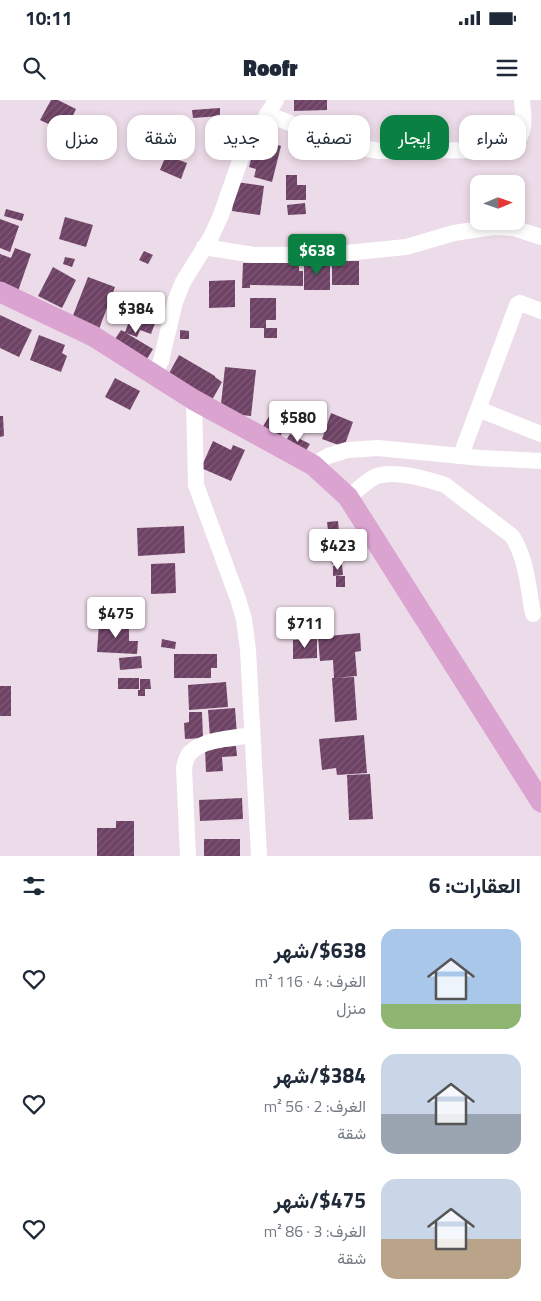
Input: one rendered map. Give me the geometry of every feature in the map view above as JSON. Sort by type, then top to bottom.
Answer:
[{"type":"main road","points":[[0,292],[93,336],[194,400],[313,465],[348,497],[541,802]]},
{"type":"street","points":[[154,373],[161,361],[175,302],[183,282],[211,237],[221,215],[241,158],[276,100]]},
{"type":"street","points":[[267,114],[346,145],[380,151],[501,150],[517,142],[522,132],[522,100]]},
{"type":"street","points":[[204,247],[254,255],[334,254],[406,247],[454,233],[494,227],[513,228],[541,237]]},
{"type":"street","points":[[461,455],[517,305],[520,304],[541,311]]},
{"type":"street","points":[[194,400],[196,485],[244,619],[259,856]]},
{"type":"street","points":[[478,409],[541,434]]},
{"type":"street","points":[[313,465],[328,456],[347,450],[378,448],[461,455],[540,458]]},
{"type":"street","points":[[348,497],[375,477],[389,474],[432,481],[445,486],[512,536],[519,547],[524,563],[533,614]]},
{"type":"street","points":[[188,856],[184,768],[186,760],[190,753],[202,744],[252,735]]},
{"type":"building","points":[[51,100],[58,100],[76,109],[73,115],[47,115],[47,123],[40,120]]},
{"type":"building","points":[[294,100],[327,100],[327,110],[294,111]]},
{"type":"building","points":[[220,108],[220,115],[205,115],[205,117],[195,118],[192,110]]},
{"type":"building","points":[[278,145],[281,146],[278,158]]},
{"type":"building","points":[[164,160],[179,160],[187,163],[181,179],[160,170]]},
{"type":"building","points":[[251,160],[278,160],[272,182],[254,177],[256,169],[249,167]]},
{"type":"building","points":[[286,175],[297,175],[297,185],[306,185],[306,200],[286,200]]},
{"type":"building","points":[[236,182],[264,186],[260,215],[232,211]]},
{"type":"building","points":[[305,203],[306,214],[288,215],[287,205]]},
{"type":"building","points":[[6,209],[24,214],[22,221],[4,216]]},
{"type":"building","points":[[65,217],[93,225],[86,247],[59,239]]},
{"type":"building","points":[[0,219],[19,226],[10,252],[0,248]]},
{"type":"building","points":[[15,248],[31,254],[18,291],[0,284],[0,254],[11,258]]},
{"type":"building","points":[[144,251],[153,255],[148,264],[139,260]]},
{"type":"building","points":[[65,257],[75,259],[72,267],[63,264]]},
{"type":"building","points":[[332,261],[359,261],[359,285],[332,285]]},
{"type":"building","points":[[243,263],[299,263],[299,271],[303,271],[303,286],[250,285],[250,288],[242,288]]},
{"type":"building","points":[[304,263],[330,263],[330,290],[304,290]]},
{"type":"building","points":[[53,267],[76,280],[62,308],[38,296]]},
{"type":"building","points":[[88,277],[115,287],[99,329],[72,318]]},
{"type":"building","points":[[235,280],[235,307],[209,308],[209,281]]},
{"type":"building","points":[[250,298],[276,298],[276,320],[266,320],[266,328],[250,328]]},
{"type":"building","points":[[137,301],[151,307],[148,315],[157,318],[151,334],[140,330],[137,337],[126,333],[153,349],[144,364],[111,345],[121,330],[125,332]]},
{"type":"building","points":[[0,315],[32,330],[19,357],[0,348]]},
{"type":"building","points":[[264,328],[277,328],[277,338],[264,338]]},
{"type":"building","points":[[180,330],[189,331],[189,339],[180,339]]},
{"type":"building","points":[[39,335],[65,345],[62,353],[67,356],[61,372],[30,360]]},
{"type":"building","points":[[179,355],[222,382],[211,402],[167,377]]},
{"type":"building","points":[[225,367],[256,370],[251,416],[220,413]]},
{"type":"building","points":[[115,378],[140,391],[130,410],[105,397]]},
{"type":"building","points":[[271,413],[288,423],[279,438],[262,428]]},
{"type":"building","points":[[331,413],[353,422],[344,447],[322,439]]},
{"type":"building","points":[[0,416],[3,416],[4,436],[0,437]]},
{"type":"building","points":[[290,434],[310,444],[305,452],[285,442]]},
{"type":"building","points":[[213,441],[231,450],[233,445],[245,450],[231,481],[201,468]]},
{"type":"building","points":[[338,521],[342,564],[332,564],[330,554],[318,554],[317,531],[328,530],[327,522]]},
{"type":"building","points":[[184,526],[185,553],[138,556],[137,528]]},
{"type":"building","points":[[175,563],[176,593],[151,594],[151,564]]},
{"type":"building","points":[[342,565],[343,575],[333,576],[333,566]]},
{"type":"building","points":[[336,576],[345,576],[345,587],[336,587]]},
{"type":"building","points":[[99,623],[129,624],[129,641],[138,641],[137,654],[97,652]]},
{"type":"building","points":[[360,633],[361,651],[355,652],[357,676],[334,678],[333,660],[320,661],[318,637]]},
{"type":"building","points":[[162,639],[176,642],[175,649],[161,647]]},
{"type":"building","points":[[317,639],[317,658],[293,659],[293,640]]},
{"type":"building","points":[[174,654],[217,654],[217,668],[211,668],[211,678],[174,678]]},
{"type":"building","points":[[141,656],[142,668],[120,670],[119,658]]},
{"type":"building","points":[[354,677],[357,720],[335,722],[332,678]]},
{"type":"building","points":[[118,678],[139,678],[139,689],[118,689]]},
{"type":"building","points":[[140,679],[150,679],[151,689],[145,689],[145,696],[138,696]]},
{"type":"building","points":[[226,682],[228,707],[189,710],[188,685]]},
{"type":"building","points":[[0,686],[11,686],[11,716],[0,716]]},
{"type":"building","points":[[235,708],[237,735],[210,737],[208,710]]},
{"type":"building","points":[[189,712],[202,712],[203,738],[185,739],[184,723],[189,722]]},
{"type":"building","points":[[364,735],[367,773],[337,775],[336,768],[322,770],[319,739]]},
{"type":"building","points":[[236,746],[237,756],[222,757],[223,771],[206,772],[205,748]]},
{"type":"building","points":[[370,774],[373,819],[349,820],[347,775]]},
{"type":"building","points":[[242,798],[243,819],[200,821],[199,800]]},
{"type":"building","points":[[116,821],[134,821],[134,856],[97,856],[97,828],[116,828]]},
{"type":"building","points":[[204,839],[240,839],[240,856],[204,856]]}]
